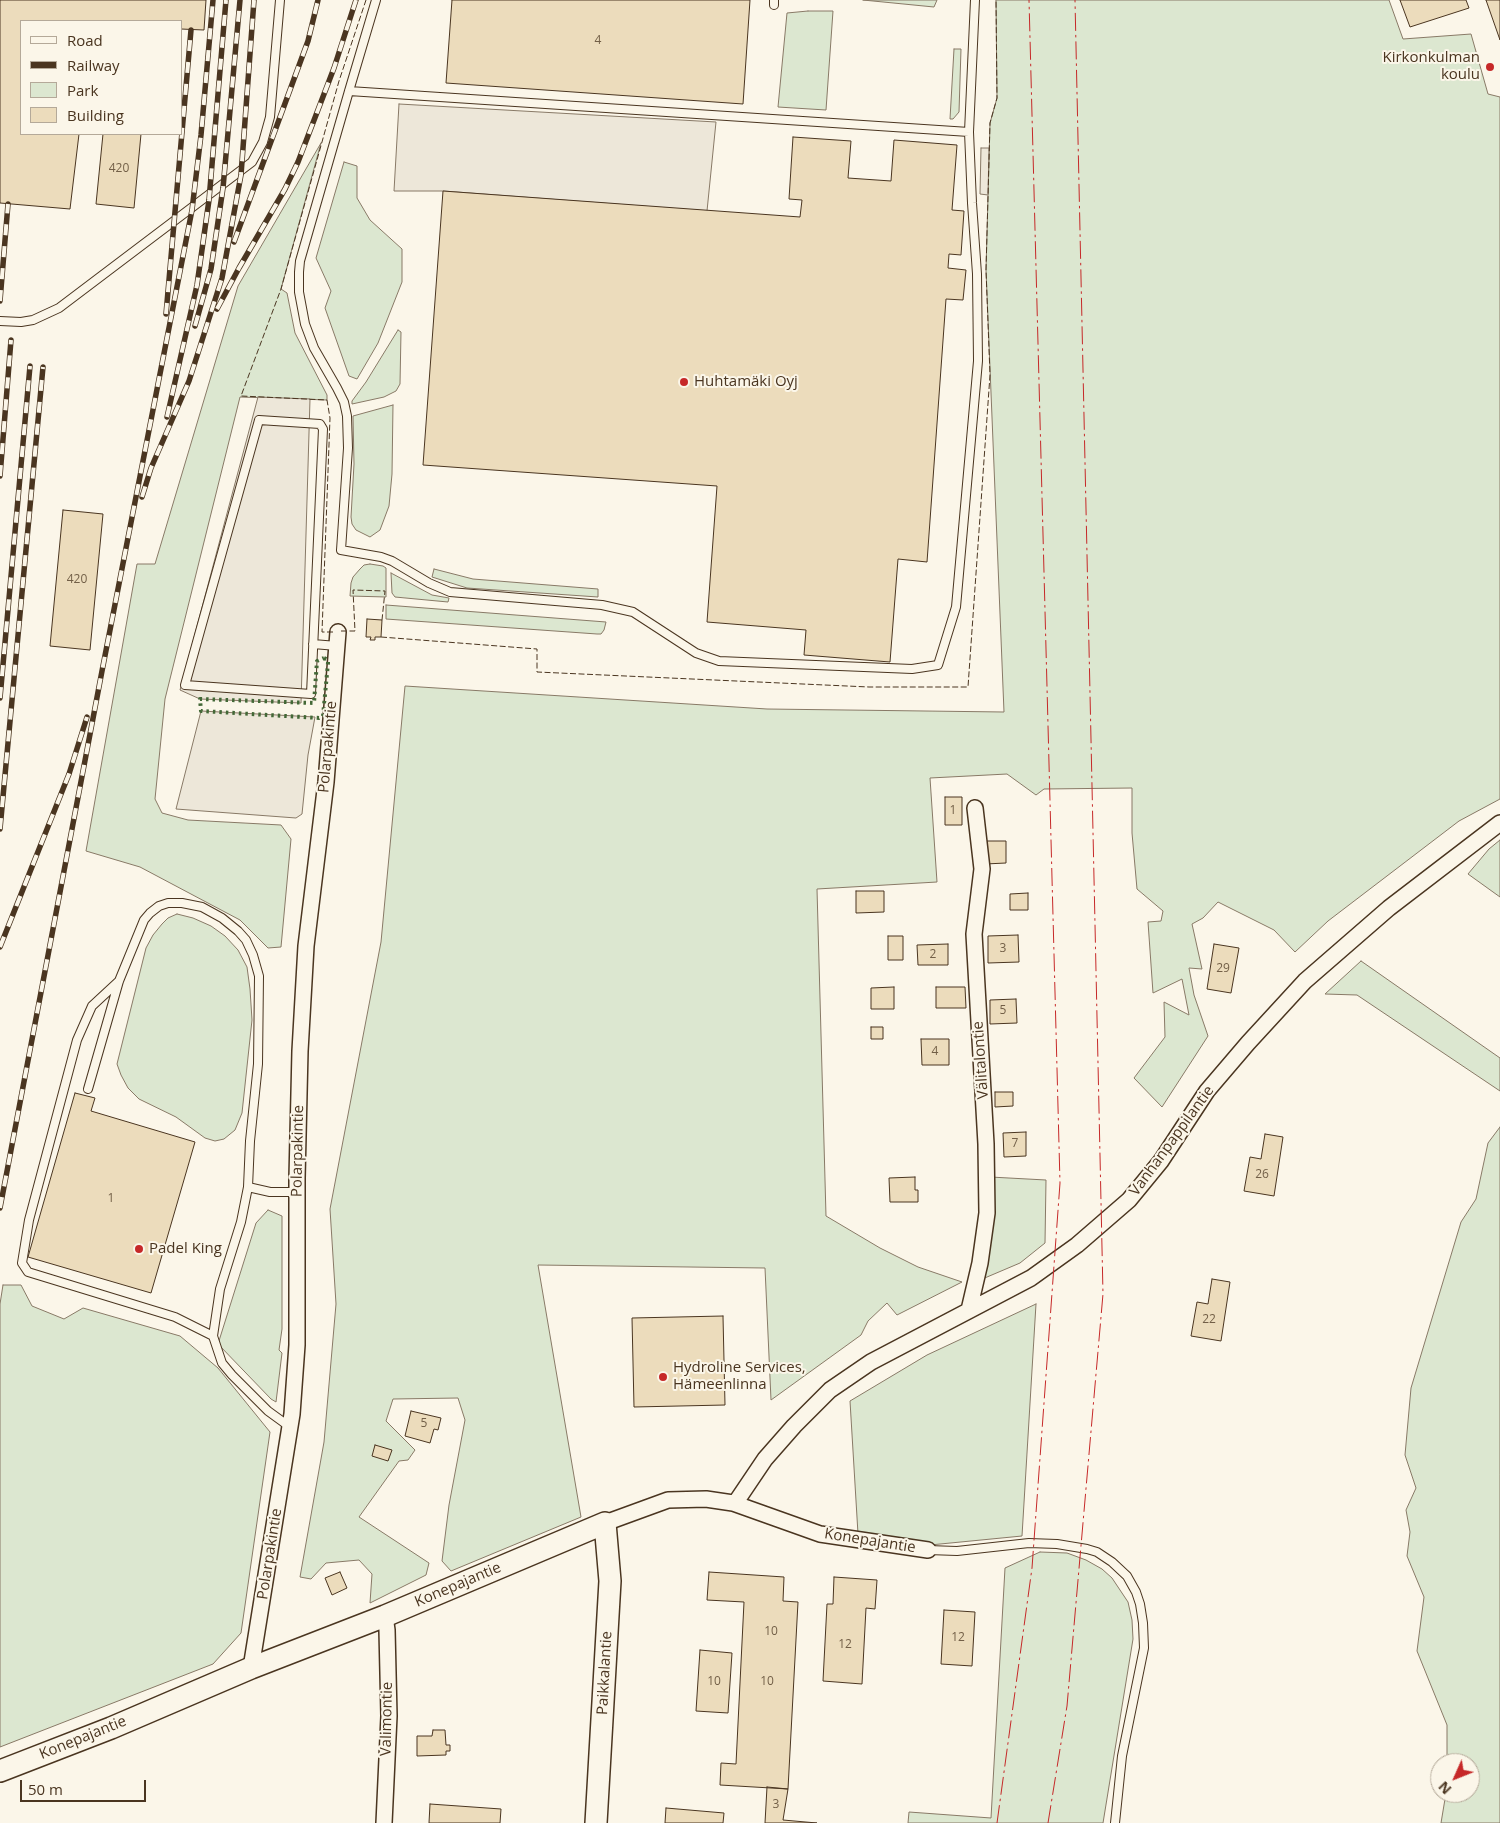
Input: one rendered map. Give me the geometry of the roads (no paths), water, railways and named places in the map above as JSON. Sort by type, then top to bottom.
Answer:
[{"type":"street","name":"Polarpakintie","points":[[251,1668],[290,1427],[297,1345],[300,1051],[306,946],[326,782],[337,639]]},
{"type":"street","name":"Välitalontie","points":[[968,1310],[980,1263],[988,1213],[974,934],[982,869],[975,808]]},
{"type":"street","name":"Vanhanpappilantie","points":[[733,1503],[736,1502],[765,1460],[794,1426],[830,1390],[871,1362],[1031,1278],[1077,1245],[1129,1200],[1162,1161],[1207,1092],[1248,1043],[1305,981],[1389,908],[1500,823]]},
{"type":"street","name":"Konepajantie","points":[[0,1771],[111,1728],[251,1668],[385,1616],[605,1523],[668,1500],[706,1499],[733,1503],[820,1534],[928,1550]]},
{"type":"street","name":"Paikkalantie","points":[[596,1823],[610,1581],[605,1523]]},
{"type":"street","name":"Valimontie","points":[[384,1823],[389,1716],[388,1647],[385,1616]]},
{"type":"lane","points":[[0,321],[21,322],[33,320],[59,308],[252,162],[263,142],[270,117],[280,0]]},
{"type":"lane","points":[[376,0],[300,261],[298,282],[302,314],[309,335],[344,402],[347,416],[348,448],[341,550],[392,560],[428,583],[450,592],[602,605],[633,612],[696,653],[719,661],[912,669],[938,665],[956,607],[978,361],[977,274],[969,132],[975,0]]},
{"type":"lane","points":[[349,91],[969,132]]},
{"type":"lane","points":[[259,420],[320,424],[323,429],[312,644],[311,694],[185,685],[259,420]]},
{"type":"lane","points":[[312,644],[337,639]]},
{"type":"lane","points":[[88,1089],[120,980],[144,920],[159,906],[168,903],[182,903],[202,907],[222,918],[246,940],[253,955],[259,976],[260,1010],[258,1064],[250,1141],[248,1188],[241,1222],[220,1289],[213,1336],[222,1363],[232,1375],[268,1412],[290,1427]]},
{"type":"lane","points":[[120,980],[92,1006],[77,1040],[29,1220],[22,1263],[28,1272],[175,1317],[213,1336]]},
{"type":"lane","points":[[248,1188],[270,1192],[298,1192]]},
{"type":"lane","points":[[928,1550],[957,1551],[1034,1542],[1064,1545],[1097,1552],[1112,1562],[1126,1576],[1136,1592],[1140,1604],[1144,1648],[1122,1756],[1115,1823]]},
{"type":"railway","points":[[0,1208],[192,210],[213,0]]},
{"type":"railway","points":[[167,417],[197,285],[209,200],[226,0]]},
{"type":"railway","points":[[195,326],[211,269],[223,188],[240,0]]},
{"type":"railway","points":[[142,497],[151,468],[189,381],[222,278],[241,175],[254,0]]},
{"type":"railway","points":[[234,242],[308,41],[318,0]]},
{"type":"railway","points":[[217,309],[285,189],[298,162],[334,68],[356,0]]},
{"type":"railway","points":[[182,132],[191,30]]},
{"type":"railway","points":[[166,314],[182,135]]},
{"type":"railway","points":[[0,301],[8,204]]},
{"type":"railway","points":[[0,476],[11,340]]},
{"type":"railway","points":[[0,698],[30,366]]},
{"type":"railway","points":[[0,829],[43,367]]},
{"type":"railway","points":[[0,947],[69,774],[87,717]]},
{"type":"place","name":"Kirkonkulman koulu","points":[[1490,67]]},
{"type":"place","name":"Huhtamäki Oyj","points":[[684,382]]},
{"type":"place","name":"Padel King","points":[[139,1249]]},
{"type":"place","name":"Hydroline Services, Hämeenlinna","points":[[663,1377]]}]
